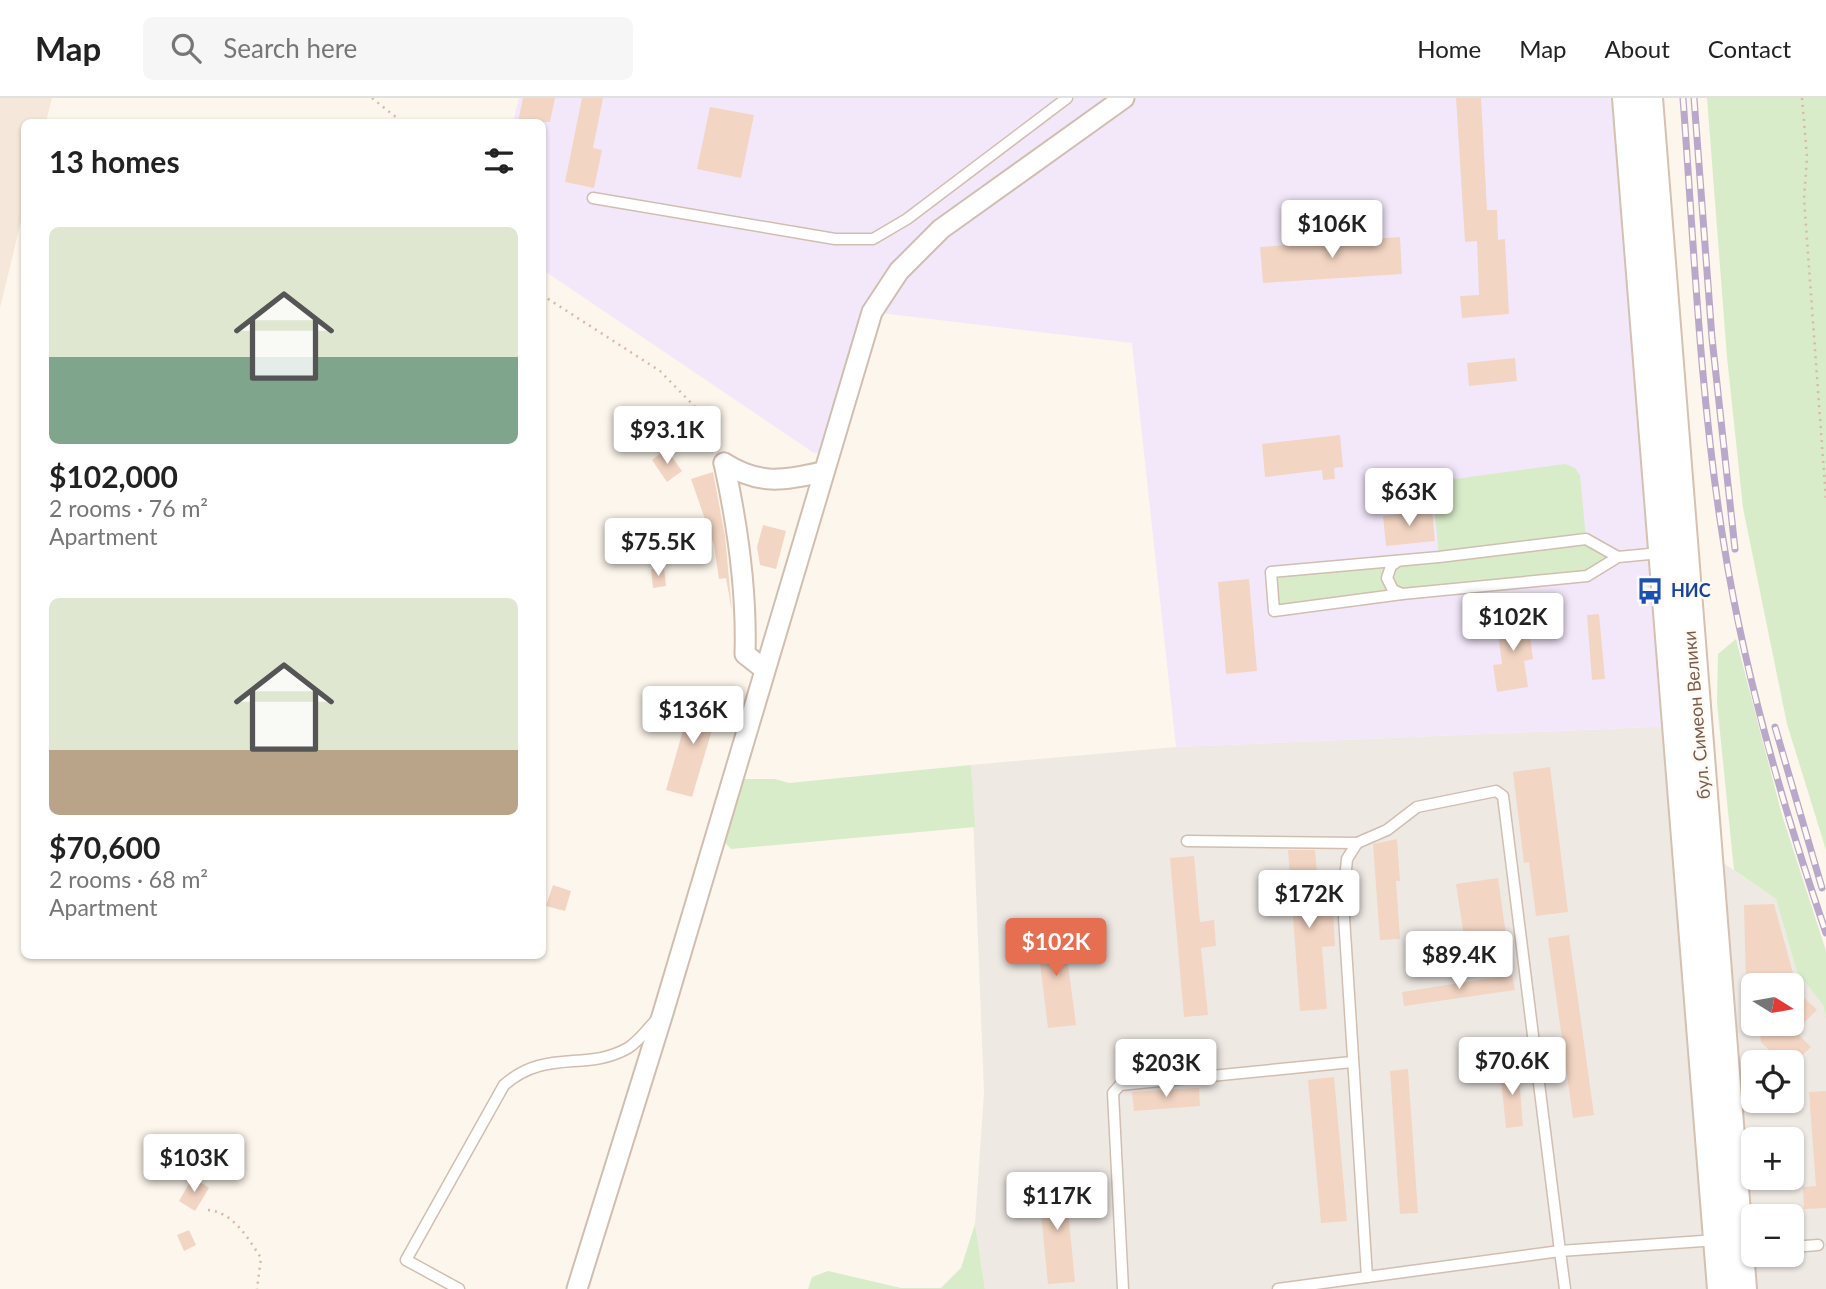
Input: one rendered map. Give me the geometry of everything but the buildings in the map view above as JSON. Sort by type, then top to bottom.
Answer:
[{"type":"main road","name":"бул. Симеон Велики","points":[[1626,98],[1744,1289]]},
{"type":"main road","name":"бул. Симеон Велики","points":[[1649,98],[1673,553]]},
{"type":"main road","name":"бул. Симеон Велики","points":[[1721,1289],[1738,1245]]},
{"type":"street","points":[[577,1289],[663,1013],[822,472],[872,312],[899,271],[941,229],[1124,98]]},
{"type":"street","points":[[724,463],[744,475],[761,479],[788,480],[822,472]]},
{"type":"street","points":[[724,463],[739,529],[747,611],[745,654],[764,668]]},
{"type":"lane","points":[[593,198],[835,239],[873,239],[906,219],[1067,98]]},
{"type":"lane","points":[[1618,556],[1586,539],[1398,561],[1270,572],[1274,611],[1402,594],[1587,576],[1618,556],[1673,553]]},
{"type":"lane","points":[[1398,561],[1391,566],[1387,578],[1393,590],[1402,594]]},
{"type":"lane","points":[[1187,841],[1357,842],[1387,830],[1417,807],[1496,791],[1503,796],[1564,1289]]},
{"type":"lane","points":[[1357,842],[1347,859],[1343,901],[1367,1277]]},
{"type":"lane","points":[[459,1289],[407,1260],[505,1085],[519,1072],[542,1063],[609,1056],[630,1047],[663,1013]]},
{"type":"lane","points":[[1123,1289],[1113,1093],[1120,1085],[1352,1062]]},
{"type":"lane","points":[[1278,1289],[1560,1251],[1738,1245]]},
{"type":"lane","points":[[1804,1246],[1818,1245]]},
{"type":"path","points":[[372,98],[398,119]]},
{"type":"path","points":[[1802,98],[1807,157],[1804,199],[1826,500]]},
{"type":"path","points":[[546,298],[660,371],[699,411],[724,463]]},
{"type":"path","points":[[208,1210],[220,1211],[242,1230],[261,1258],[257,1289]]},
{"type":"shaded area","points":[[0,98],[52,98],[47,119],[21,119],[21,221],[0,308]]},
{"type":"shaded area","points":[[519,98],[1626,98],[1676,726],[1176,747],[1132,343],[872,312],[828,453],[814,453],[546,272],[546,119],[514,119]]},
{"type":"shaded area","points":[[1676,726],[1684,836],[1776,899],[1798,973],[1741,973],[1741,1036],[1804,1036],[1804,981],[1823,1005],[1826,1021],[1826,1289],[985,1289],[975,1224],[984,1092],[971,765],[1176,747]]},
{"type":"green space","points":[[1707,98],[1826,98],[1826,850],[1787,724],[1743,508],[1727,357]]},
{"type":"green space","points":[[1565,464],[1575,468],[1580,475],[1586,539],[1618,557],[1587,576],[1274,611],[1271,572],[1439,557],[1433,494],[1455,479]]},
{"type":"green space","points":[[1736,639],[1782,815],[1826,951],[1826,1021],[1823,1005],[1804,981],[1804,973],[1797,972],[1776,899],[1734,870],[1717,703],[1718,654]]},
{"type":"green space","points":[[971,765],[975,827],[731,849],[717,834],[733,779],[775,779],[789,783]]},
{"type":"green space","points":[[975,1224],[985,1289],[808,1289],[812,1277],[828,1271],[901,1288],[941,1288],[961,1268]]},
{"type":"railway","points":[[1683,98],[1703,378],[1724,545],[1754,693],[1795,838],[1826,933]]},
{"type":"railway","points":[[1694,98],[1712,338],[1735,549]]},
{"type":"railway","points":[[1775,727],[1822,888]]},
{"type":"place","name":"НИС","points":[[1650,591]]}]
